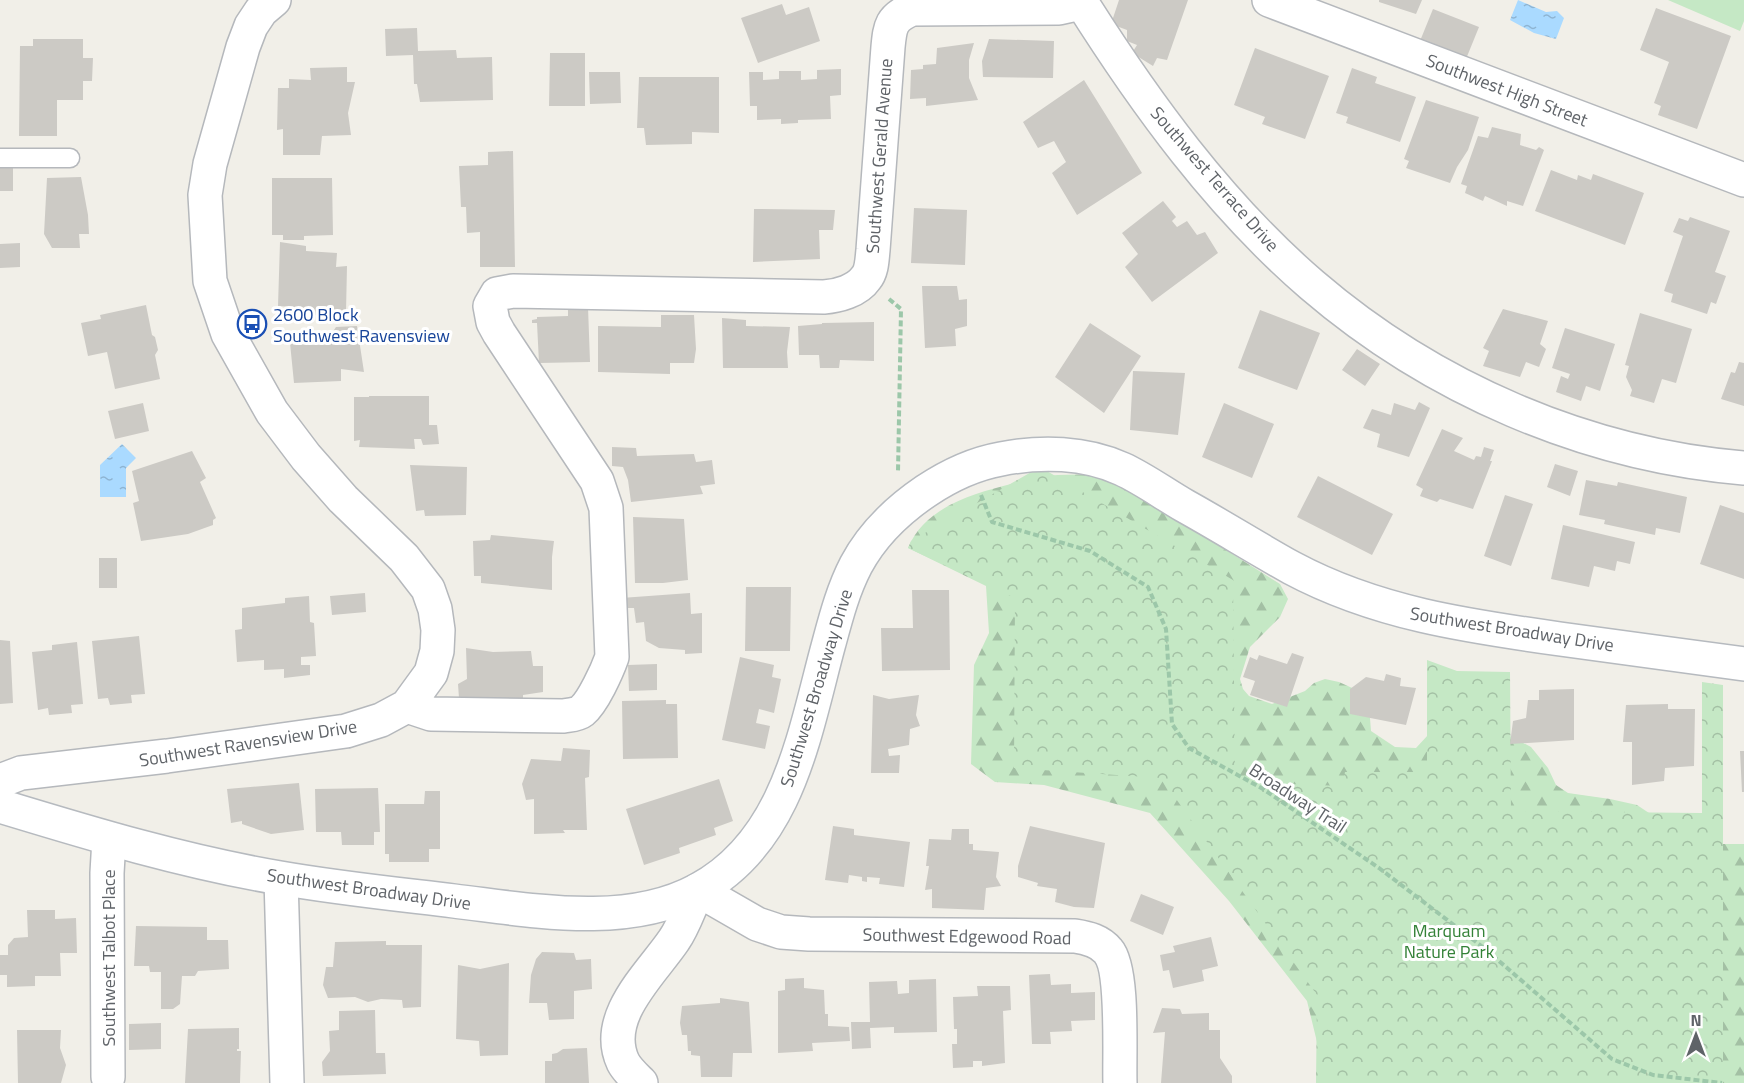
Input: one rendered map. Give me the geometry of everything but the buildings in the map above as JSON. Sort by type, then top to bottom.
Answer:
[{"type":"street","name":"Southwest Ravensview Drive","points":[[0,781],[21,773],[167,756],[346,730],[381,720],[406,706],[431,673],[437,651],[437,620],[428,589],[404,558],[343,499],[313,465],[272,412],[228,334],[210,281],[205,195],[210,164],[251,26],[261,11],[274,0]]},
{"type":"street","name":"Southwest Gerald Avenue","points":[[406,706],[431,714],[563,716],[574,714],[582,711],[604,678],[612,657],[606,508],[602,493],[597,481],[499,333],[490,314],[492,300],[497,294],[504,291],[836,296],[844,294],[866,279],[870,270],[888,47],[894,20],[912,9],[1059,8],[1079,0]]},
{"type":"street","name":"Southwest Terrace Drive","points":[[1079,0],[1126,73],[1161,120],[1257,233],[1311,284],[1392,346],[1482,396],[1531,418],[1599,441],[1662,457],[1744,468]]},
{"type":"street","name":"Southwest High Street","points":[[1269,0],[1744,180]]},
{"type":"street","name":"Southwest Broadway Drive","points":[[0,806],[109,839],[282,879],[578,914],[605,914],[632,910],[672,900],[698,890],[733,865],[759,837],[769,822],[795,769],[836,615],[852,574],[868,547],[905,505],[948,476],[970,466],[1003,458],[1035,454],[1057,454],[1099,461],[1122,469],[1297,570],[1399,611],[1485,628],[1744,664]]},
{"type":"street","name":"Southwest Talbot Place","points":[[108,1077],[107,873],[109,839]]},
{"type":"street","points":[[282,879],[287,1083]]},
{"type":"street","points":[[641,1083],[624,1063],[620,1050],[619,1031],[622,1014],[675,939],[698,890]]},
{"type":"street","name":"Southwest Edgewood Road","points":[[698,890],[757,924],[781,932],[1075,936],[1092,939],[1109,952],[1117,973],[1120,1083]]},
{"type":"lane","points":[[0,158],[70,158]]},
{"type":"path","points":[[866,279],[901,309],[897,489],[905,505]]},
{"type":"path","name":"Broadway Trail","points":[[970,466],[992,522],[1090,551],[1148,586],[1166,629],[1172,724],[1189,748],[1263,789],[1379,868],[1484,948],[1612,1059],[1653,1075],[1722,1083]]},
{"type":"green space","points":[[1668,0],[1744,0],[1744,21],[1740,31]]},
{"type":"green space","name":"Marquam Nature Park","points":[[1040,467],[1233,580],[1235,782],[1342,786],[1345,772],[1427,772],[1427,660],[1457,671],[1510,672],[1511,811],[1702,813],[1702,682],[1723,685],[1723,1083],[1316,1083],[1317,995],[1161,778],[1014,768],[1015,598],[908,548],[911,541]]},
{"type":"green space","name":"Marquam Nature Park","points":[[1089,474],[1115,480],[1280,584],[1288,599],[1280,617],[1250,647],[1240,679],[1243,689],[1249,696],[1272,704],[1305,691],[1314,683],[1325,679],[1339,682],[1361,692],[1369,705],[1371,731],[1395,747],[1416,748],[1440,722],[1483,722],[1531,747],[1548,768],[1556,785],[1568,793],[1637,805],[1649,813],[1682,844],[1744,844],[1744,1083],[1327,1083],[1307,1001],[1229,901],[1150,813],[1044,785],[995,782],[971,764],[974,665],[989,633],[986,586],[908,548],[926,522],[951,504],[996,488],[1038,477]]},
{"type":"water","points":[[1518,0],[1546,12],[1557,11],[1564,18],[1556,39],[1534,33],[1510,20]]},
{"type":"water","points":[[122,444],[136,458],[126,468],[126,497],[100,497],[100,465]]},
{"type":"place","name":"2600 Block Southwest Ravensview","points":[[252,324]]}]
